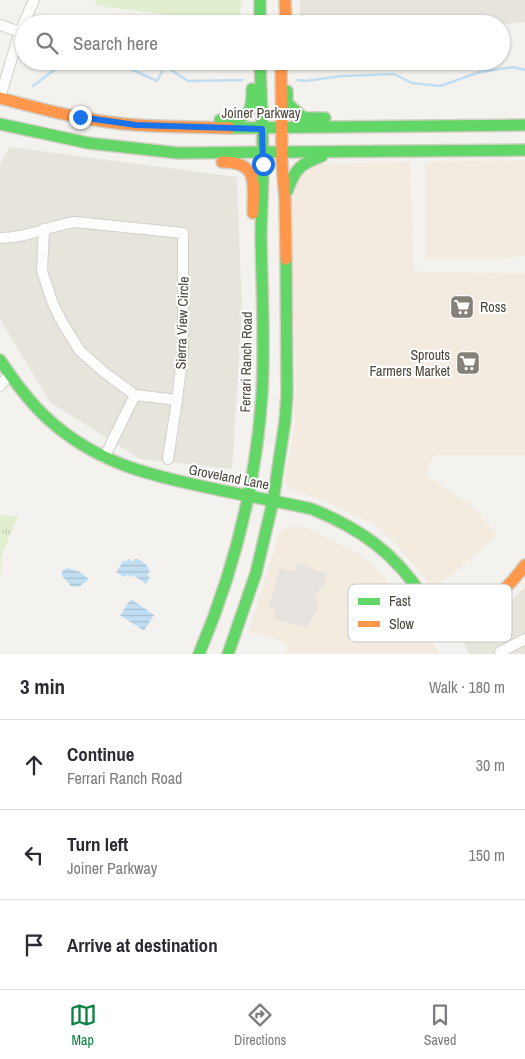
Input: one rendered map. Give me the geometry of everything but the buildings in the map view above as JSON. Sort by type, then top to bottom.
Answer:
[{"type":"main road","points":[[259,15],[260,0]]},
{"type":"main road","points":[[280,0],[280,15]]},
{"type":"main road","points":[[285,0],[286,15]]},
{"type":"main road","points":[[136,125],[237,120],[252,106],[251,70]]},
{"type":"main road","name":"Ferrari Ranch Road","points":[[199,654],[218,610],[232,566],[250,496],[258,443],[262,393],[260,70]]},
{"type":"main road","points":[[228,654],[256,573],[274,501],[287,395],[285,199],[282,153],[281,70]]},
{"type":"main road","points":[[287,70],[287,103],[304,118],[391,118],[407,126]]},
{"type":"main road","name":"Joiner Parkway","points":[[0,98],[54,112],[136,125],[262,129],[525,125]]},
{"type":"main road","points":[[0,124],[71,141],[136,150],[194,153],[525,150]]},
{"type":"main road","points":[[136,150],[150,159],[240,163],[247,168],[252,175],[253,228],[261,244]]},
{"type":"main road","points":[[285,199],[292,175],[298,167],[305,162],[333,152]]},
{"type":"main road","name":"Groveland Lane","points":[[0,360],[4,376],[37,410],[52,424],[104,458],[157,478],[312,509],[327,514],[344,522],[374,541],[416,584]]},
{"type":"main road","name":"Groveland Lane","points":[[510,584],[524,570]]},
{"type":"street","points":[[27,15],[34,0]]},
{"type":"street","points":[[0,25],[15,30]]},
{"type":"street","points":[[0,98],[15,48]]},
{"type":"street","name":"Sierra View Circle","points":[[44,230],[75,222],[183,233],[183,351],[177,400]]},
{"type":"street","points":[[0,238],[22,236],[44,230],[42,271],[53,304],[80,351],[105,373],[136,395],[177,400],[168,459]]},
{"type":"street","points":[[0,386],[4,376]]},
{"type":"street","points":[[104,458],[136,395]]},
{"type":"street","points":[[500,652],[525,639]]},
{"type":"shaded area","points":[[300,0],[525,0],[525,22],[510,23],[510,15],[300,15]]},
{"type":"shaded area","points":[[10,147],[237,177],[242,312],[232,469],[140,459],[50,402],[0,319],[0,164]]},
{"type":"shaded area","points":[[525,161],[525,256],[500,259],[425,259],[425,162]]},
{"type":"shaded area","points":[[410,162],[414,271],[525,274],[525,455],[434,455],[427,468],[428,476],[468,503],[498,535],[440,584],[428,584],[396,543],[373,523],[322,500],[292,490],[287,486],[285,474],[294,429],[296,385],[291,201],[293,182],[312,164]]},
{"type":"shaded area","points":[[296,525],[311,530],[349,549],[369,561],[390,584],[348,584],[348,642],[432,642],[440,654],[284,654],[287,645],[283,641],[249,632],[279,533],[287,527]]},
{"type":"shaded area","points":[[298,563],[326,574],[326,582],[316,594],[318,609],[306,627],[273,619],[275,610],[268,608],[280,568],[287,571],[295,570]]},
{"type":"shaded area","points":[[525,587],[525,654],[469,654],[465,642],[512,642],[512,599]]},
{"type":"green space","points":[[94,0],[242,0],[239,15],[172,15],[97,6]]},
{"type":"green space","points":[[0,515],[18,516],[2,554],[0,581]]},
{"type":"water","points":[[129,559],[133,562],[135,559],[140,560],[147,566],[150,571],[147,575],[150,577],[146,584],[133,575],[124,577],[116,572],[124,560],[126,562]]},
{"type":"water","points":[[68,568],[80,572],[88,578],[87,581],[78,587],[71,586],[62,576],[62,571]]},
{"type":"water","points":[[131,599],[154,615],[144,631],[120,615]]},
{"type":"waterway","points":[[510,67],[525,70]]},
{"type":"waterway","points":[[33,86],[54,70]]},
{"type":"waterway","points":[[133,70],[157,81],[163,70]]},
{"type":"waterway","points":[[171,70],[188,81],[242,80]]},
{"type":"waterway","points":[[297,80],[394,74],[412,83],[440,86],[480,72],[493,70]]},
{"type":"traffic: fast","points":[[260,0],[260,15]]},
{"type":"traffic: fast","points":[[199,654],[212,623],[233,559],[249,494],[259,428],[263,356],[261,239],[263,154],[260,70]]},
{"type":"traffic: fast","points":[[220,120],[236,119],[246,114],[251,105],[252,89]]},
{"type":"traffic: fast","points":[[287,91],[287,103],[304,118],[325,118]]},
{"type":"traffic: fast","points":[[0,124],[88,143],[178,153],[525,150]]},
{"type":"traffic: fast","points":[[230,128],[525,125]]},
{"type":"traffic: fast","points":[[287,191],[299,168],[322,156]]},
{"type":"traffic: fast","points":[[228,654],[256,573],[273,501],[285,421],[287,395],[286,259]]},
{"type":"traffic: fast","points":[[0,360],[34,406],[67,434],[86,447],[126,466],[147,473],[312,509],[346,525],[376,544],[389,555],[414,584]]},
{"type":"traffic: slow","points":[[285,0],[286,15]]},
{"type":"traffic: slow","points":[[281,70],[282,164],[285,199],[286,259]]},
{"type":"traffic: slow","points":[[0,98],[68,115],[102,121],[160,126],[230,128]]},
{"type":"traffic: slow","points":[[222,162],[234,163],[249,170],[253,184],[253,213]]},
{"type":"traffic: slow","points":[[510,584],[525,565]]},
{"type":"place","name":"Ross","points":[[462,307]]},
{"type":"place","name":"Sprouts Farmers Market","points":[[468,363]]},
{"type":"route","points":[[80,117],[136,125],[262,129],[263,164]]}]
